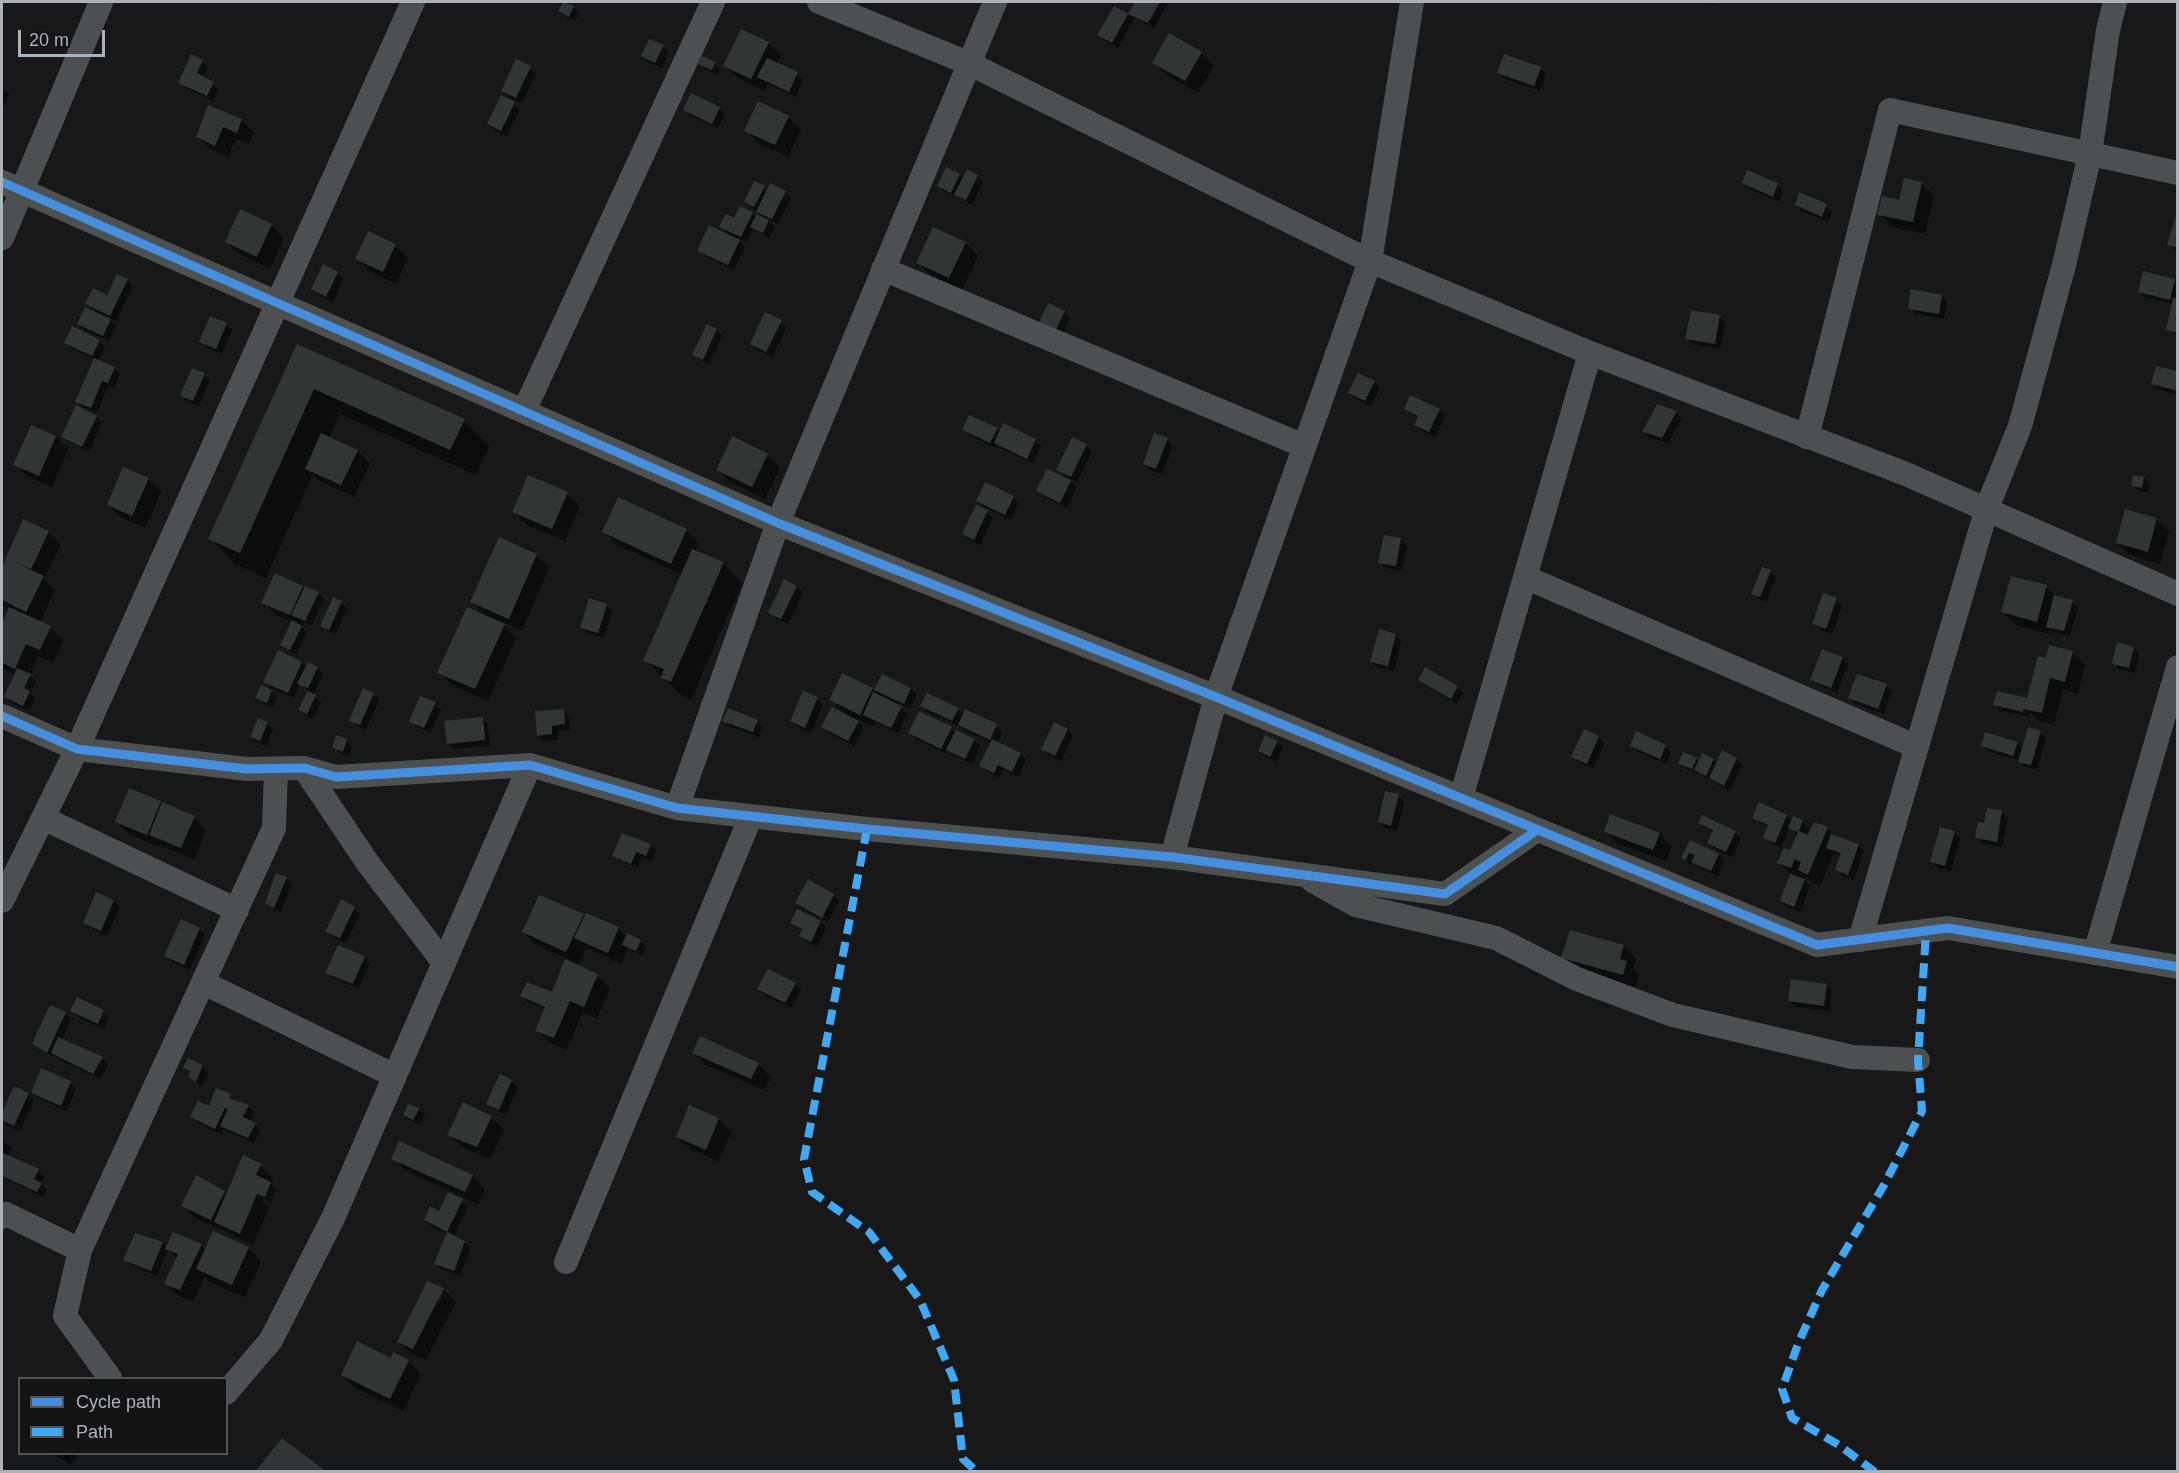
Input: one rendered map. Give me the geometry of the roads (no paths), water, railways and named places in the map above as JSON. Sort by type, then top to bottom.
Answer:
[{"type":"street","points":[[2,238],[12,186],[101,2]]},
{"type":"street","points":[[2,901],[77,749],[413,2]]},
{"type":"street","points":[[524,411],[713,2]]},
{"type":"street","points":[[819,2],[968,63],[1370,261],[1590,353],[1906,474],[2178,594]]},
{"type":"street","points":[[677,808],[778,523],[995,2]]},
{"type":"street","points":[[1172,857],[1216,697],[1370,261],[1412,2]]},
{"type":"street","points":[[1860,940],[1987,508],[2020,426],[2064,265],[2090,154],[2115,2]]},
{"type":"street","points":[[1807,437],[1890,110],[2178,173]]},
{"type":"street","points":[[12,186],[778,523],[1216,697],[1817,945],[1948,928],[2178,967]]},
{"type":"street","points":[[883,269],[1304,447]]},
{"type":"street","points":[[1461,798],[1590,353]]},
{"type":"street","points":[[1525,577],[1917,747]]},
{"type":"street","points":[[2095,953],[2178,667]]},
{"type":"street","points":[[2,716],[77,749],[247,769],[304,768],[336,777],[530,765],[677,808],[867,829],[1172,857],[1445,894],[1537,830]]},
{"type":"street","points":[[228,1391],[271,1340],[333,1218],[530,765]]},
{"type":"street","points":[[304,768],[367,862],[444,963]]},
{"type":"street","points":[[109,1377],[65,1316],[80,1250],[274,828],[276,769]]},
{"type":"street","points":[[566,1262],[751,816]]},
{"type":"street","points":[[43,818],[237,910]]},
{"type":"street","points":[[1301,874],[1356,905],[1496,938],[1577,979],[1673,1015],[1852,1057],[1918,1060]]},
{"type":"street","points":[[204,982],[395,1076]]},
{"type":"street","points":[[2,1217],[6,1214],[80,1250]]}]
